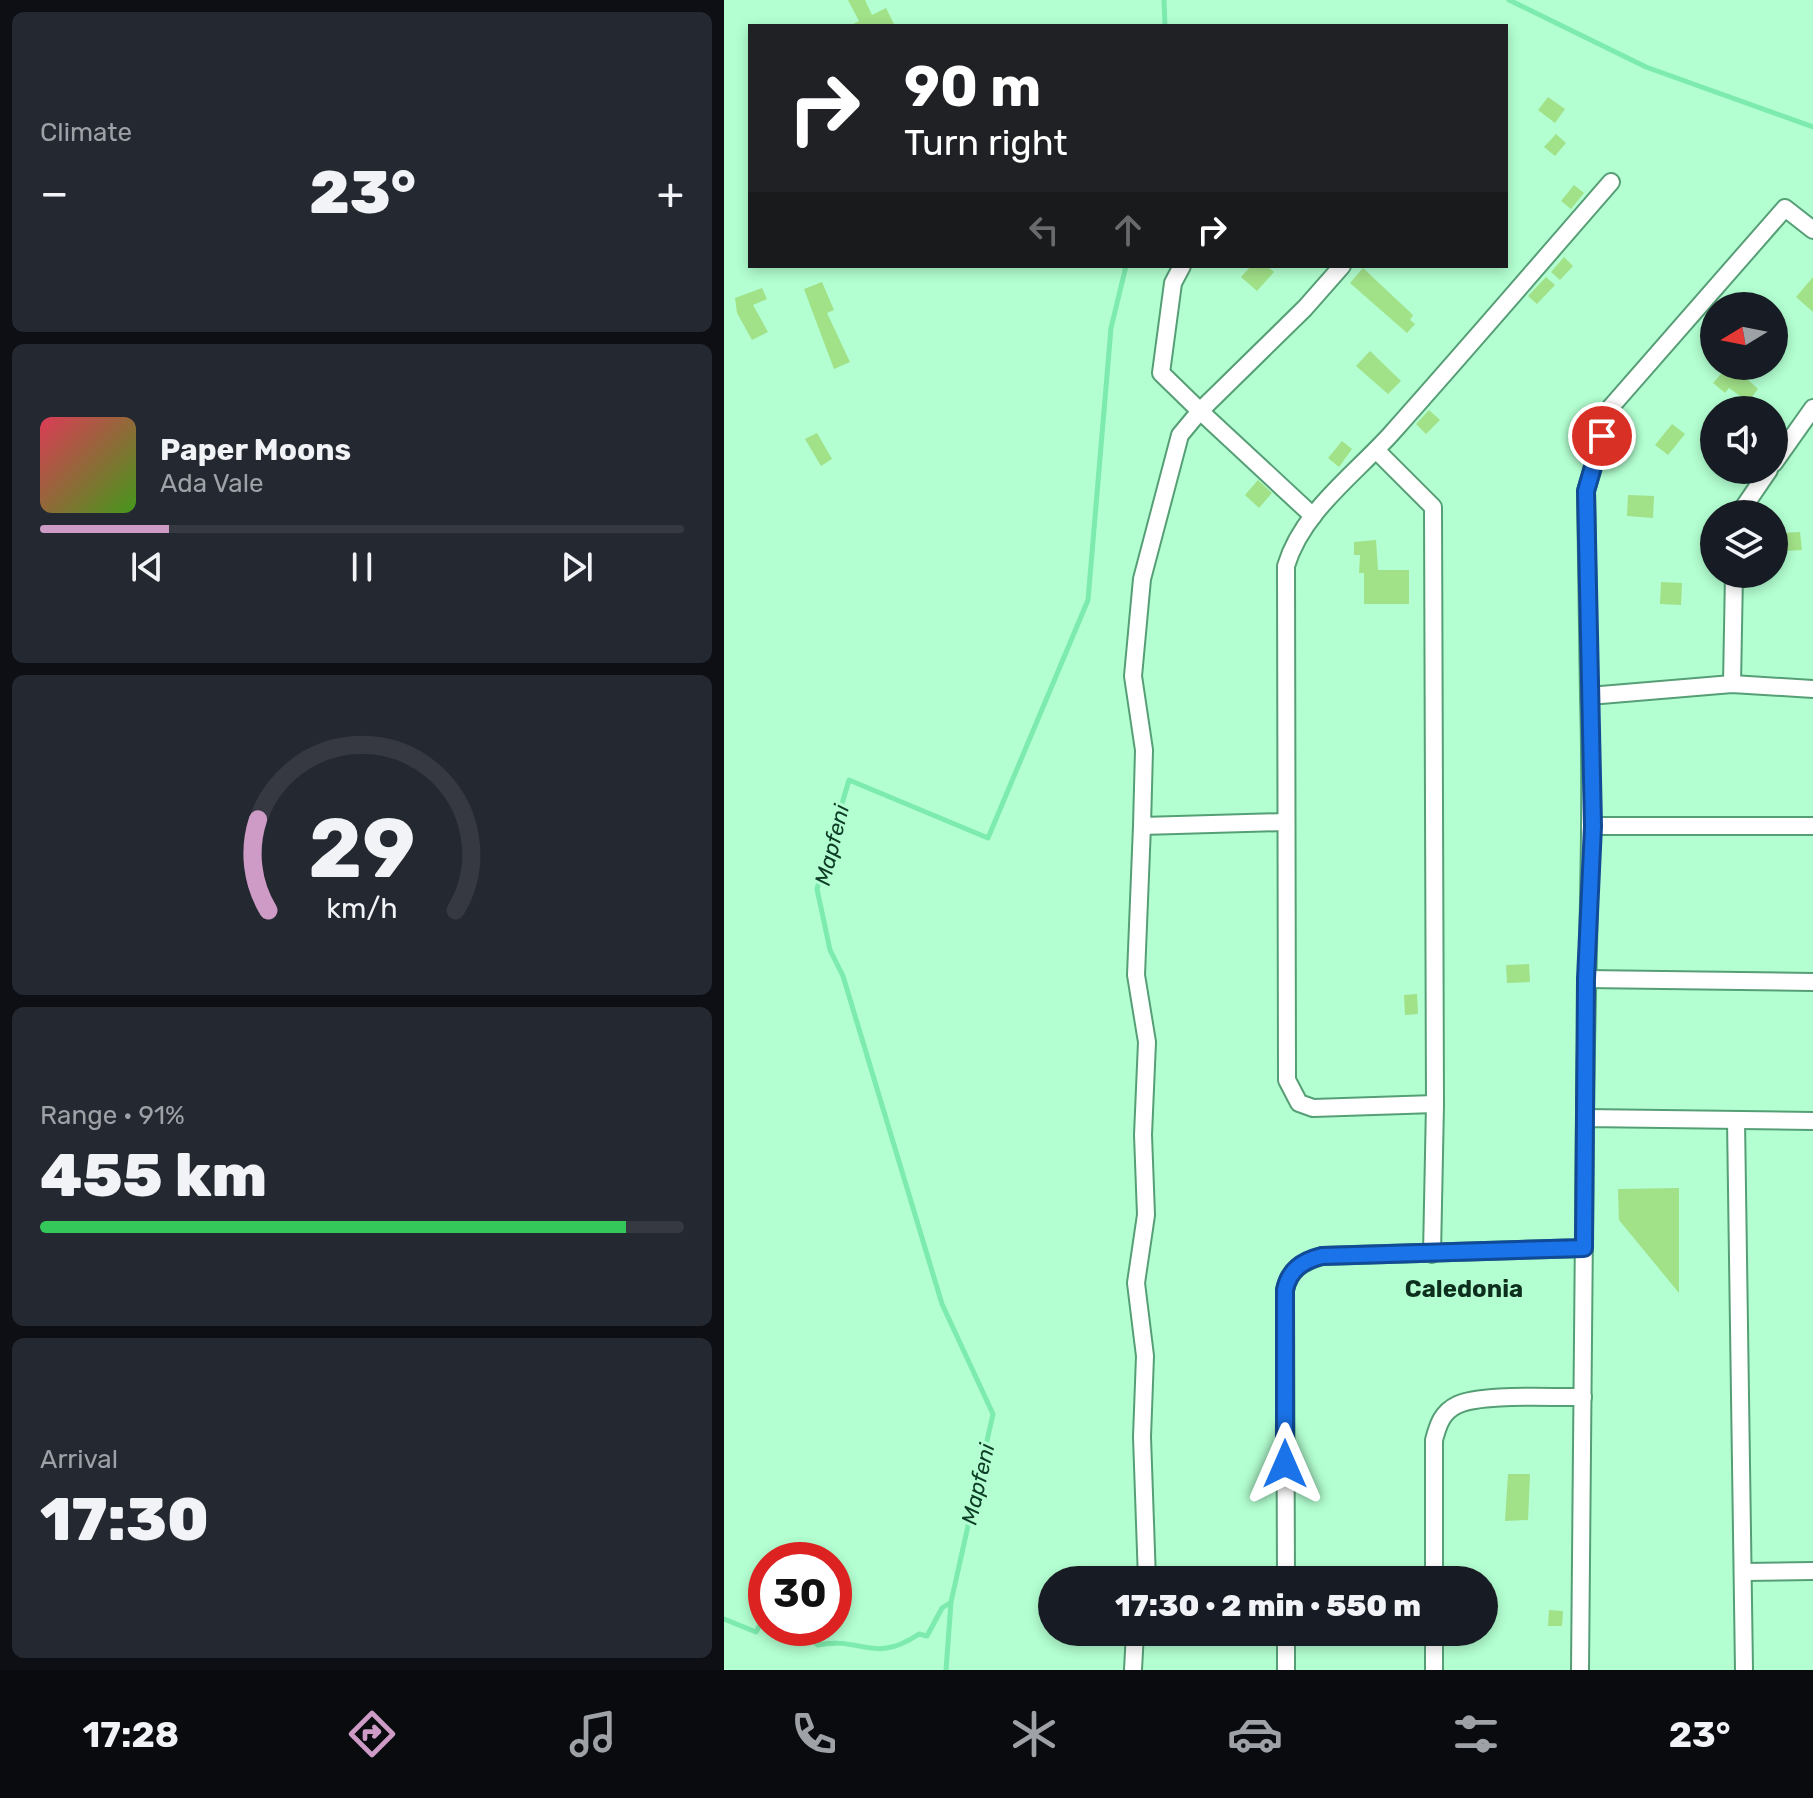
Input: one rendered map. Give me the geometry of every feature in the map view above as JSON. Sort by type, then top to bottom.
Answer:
[{"type":"street","points":[[1435,1104],[1313,1108],[1299,1103],[1287,1080],[1284,822],[1286,566],[1293,544],[1313,516],[1376,450],[1611,182]]},
{"type":"street","points":[[1580,1670],[1586,979],[1593,826],[1586,491],[1610,408],[1785,208],[1813,230]]},
{"type":"street","points":[[1181,268],[1173,283],[1161,373],[1313,516]]},
{"type":"street","points":[[1147,1566],[1142,1437],[1145,1356],[1136,1283],[1146,1215],[1143,1135],[1147,1042],[1136,975],[1144,750],[1133,676],[1142,579],[1180,435],[1340,268]]},
{"type":"street","points":[[1788,443],[1813,408]]},
{"type":"street","points":[[1376,450],[1433,507],[1435,1104],[1432,1254]]},
{"type":"street","points":[[1732,684],[1734,588]]},
{"type":"street","points":[[1589,696],[1732,684],[1813,689]]},
{"type":"street","points":[[1142,826],[1284,822]]},
{"type":"street","points":[[1593,826],[1813,826]]},
{"type":"street","points":[[1586,979],[1813,982]]},
{"type":"street","points":[[1585,1118],[1813,1121]]},
{"type":"street","points":[[1736,1120],[1744,1670]]},
{"type":"street","points":[[1286,1566],[1287,1278],[1299,1265],[1322,1256],[1584,1248]]},
{"type":"street","points":[[1434,1566],[1434,1440],[1439,1422],[1459,1403],[1583,1397]]},
{"type":"street","points":[[1744,1572],[1813,1571]]},
{"type":"street","points":[[1133,1670],[1134,1646]]},
{"type":"street","points":[[1286,1646],[1286,1670]]},
{"type":"street","points":[[1434,1646],[1434,1670]]},
{"type":"building","points":[[848,0],[865,0],[872,15],[886,8],[894,24],[853,24],[859,21]]},
{"type":"building","points":[[1548,97],[1565,109],[1555,123],[1538,110]]},
{"type":"building","points":[[1556,134],[1566,143],[1555,156],[1544,147]]},
{"type":"building","points":[[1574,185],[1584,193],[1571,209],[1561,201]]},
{"type":"building","points":[[1564,257],[1573,266],[1560,280],[1551,272]]},
{"type":"building","points":[[1249,268],[1269,268],[1274,272],[1257,291],[1241,277]]},
{"type":"building","points":[[1363,268],[1413,315],[1410,320],[1415,324],[1407,333],[1350,283]]},
{"type":"building","points":[[1546,277],[1555,285],[1537,304],[1528,296]]},
{"type":"building","points":[[1813,277],[1813,312],[1796,297]]},
{"type":"building","points":[[822,282],[834,310],[827,313],[850,362],[834,369],[804,289]]},
{"type":"building","points":[[762,288],[767,299],[753,305],[768,332],[752,340],[737,313],[735,298]]},
{"type":"building","points":[[1370,351],[1401,381],[1388,394],[1356,366]]},
{"type":"building","points":[[1716,380],[1748,380],[1758,389],[1753,396],[1740,396],[1729,388],[1725,393],[1713,383]]},
{"type":"building","points":[[1429,410],[1440,420],[1426,434],[1416,424]]},
{"type":"building","points":[[1672,424],[1685,434],[1668,455],[1655,445]]},
{"type":"building","points":[[817,433],[832,459],[821,466],[805,439]]},
{"type":"building","points":[[1342,441],[1352,449],[1339,467],[1328,458]]},
{"type":"building","points":[[1258,480],[1272,493],[1259,508],[1245,495]]},
{"type":"building","points":[[1628,495],[1654,496],[1653,518],[1627,516]]},
{"type":"building","points":[[1800,532],[1802,550],[1788,551],[1788,533]]},
{"type":"building","points":[[1376,540],[1378,570],[1409,570],[1409,604],[1364,604],[1364,573],[1359,573],[1360,555],[1354,555],[1354,542]]},
{"type":"building","points":[[1661,582],[1682,583],[1681,605],[1660,604]]},
{"type":"building","points":[[1529,964],[1530,982],[1507,983],[1506,965]]},
{"type":"building","points":[[1417,994],[1418,1014],[1405,1015],[1404,995]]},
{"type":"building","points":[[1679,1188],[1679,1293],[1619,1220],[1618,1189]]},
{"type":"building","points":[[1508,1474],[1530,1474],[1528,1520],[1505,1521]]},
{"type":"building","points":[[1549,1610],[1563,1611],[1562,1626],[1548,1626]]},
{"type":"waterway","name":"Mapfeni","points":[[1164,0],[1165,24]]},
{"type":"waterway","points":[[1509,0],[1646,67],[1813,127]]},
{"type":"waterway","name":"Mapfeni","points":[[946,1670],[951,1602],[993,1414],[942,1304],[843,976],[830,950],[817,889],[849,780],[988,838],[1088,600],[1111,328],[1126,268]]},
{"type":"waterway","points":[[852,1645],[890,1648],[919,1634],[927,1636],[942,1608],[950,1603]]},
{"type":"waterway","points":[[724,1619],[748,1629]]},
{"type":"district","name":"Caledonia","points":[[1464,1289]]},
{"type":"route","points":[[1285,1464],[1285,1290],[1287,1278],[1299,1265],[1322,1256],[1498,1254],[1584,1248],[1586,979],[1593,826],[1586,491],[1602,436]]}]
